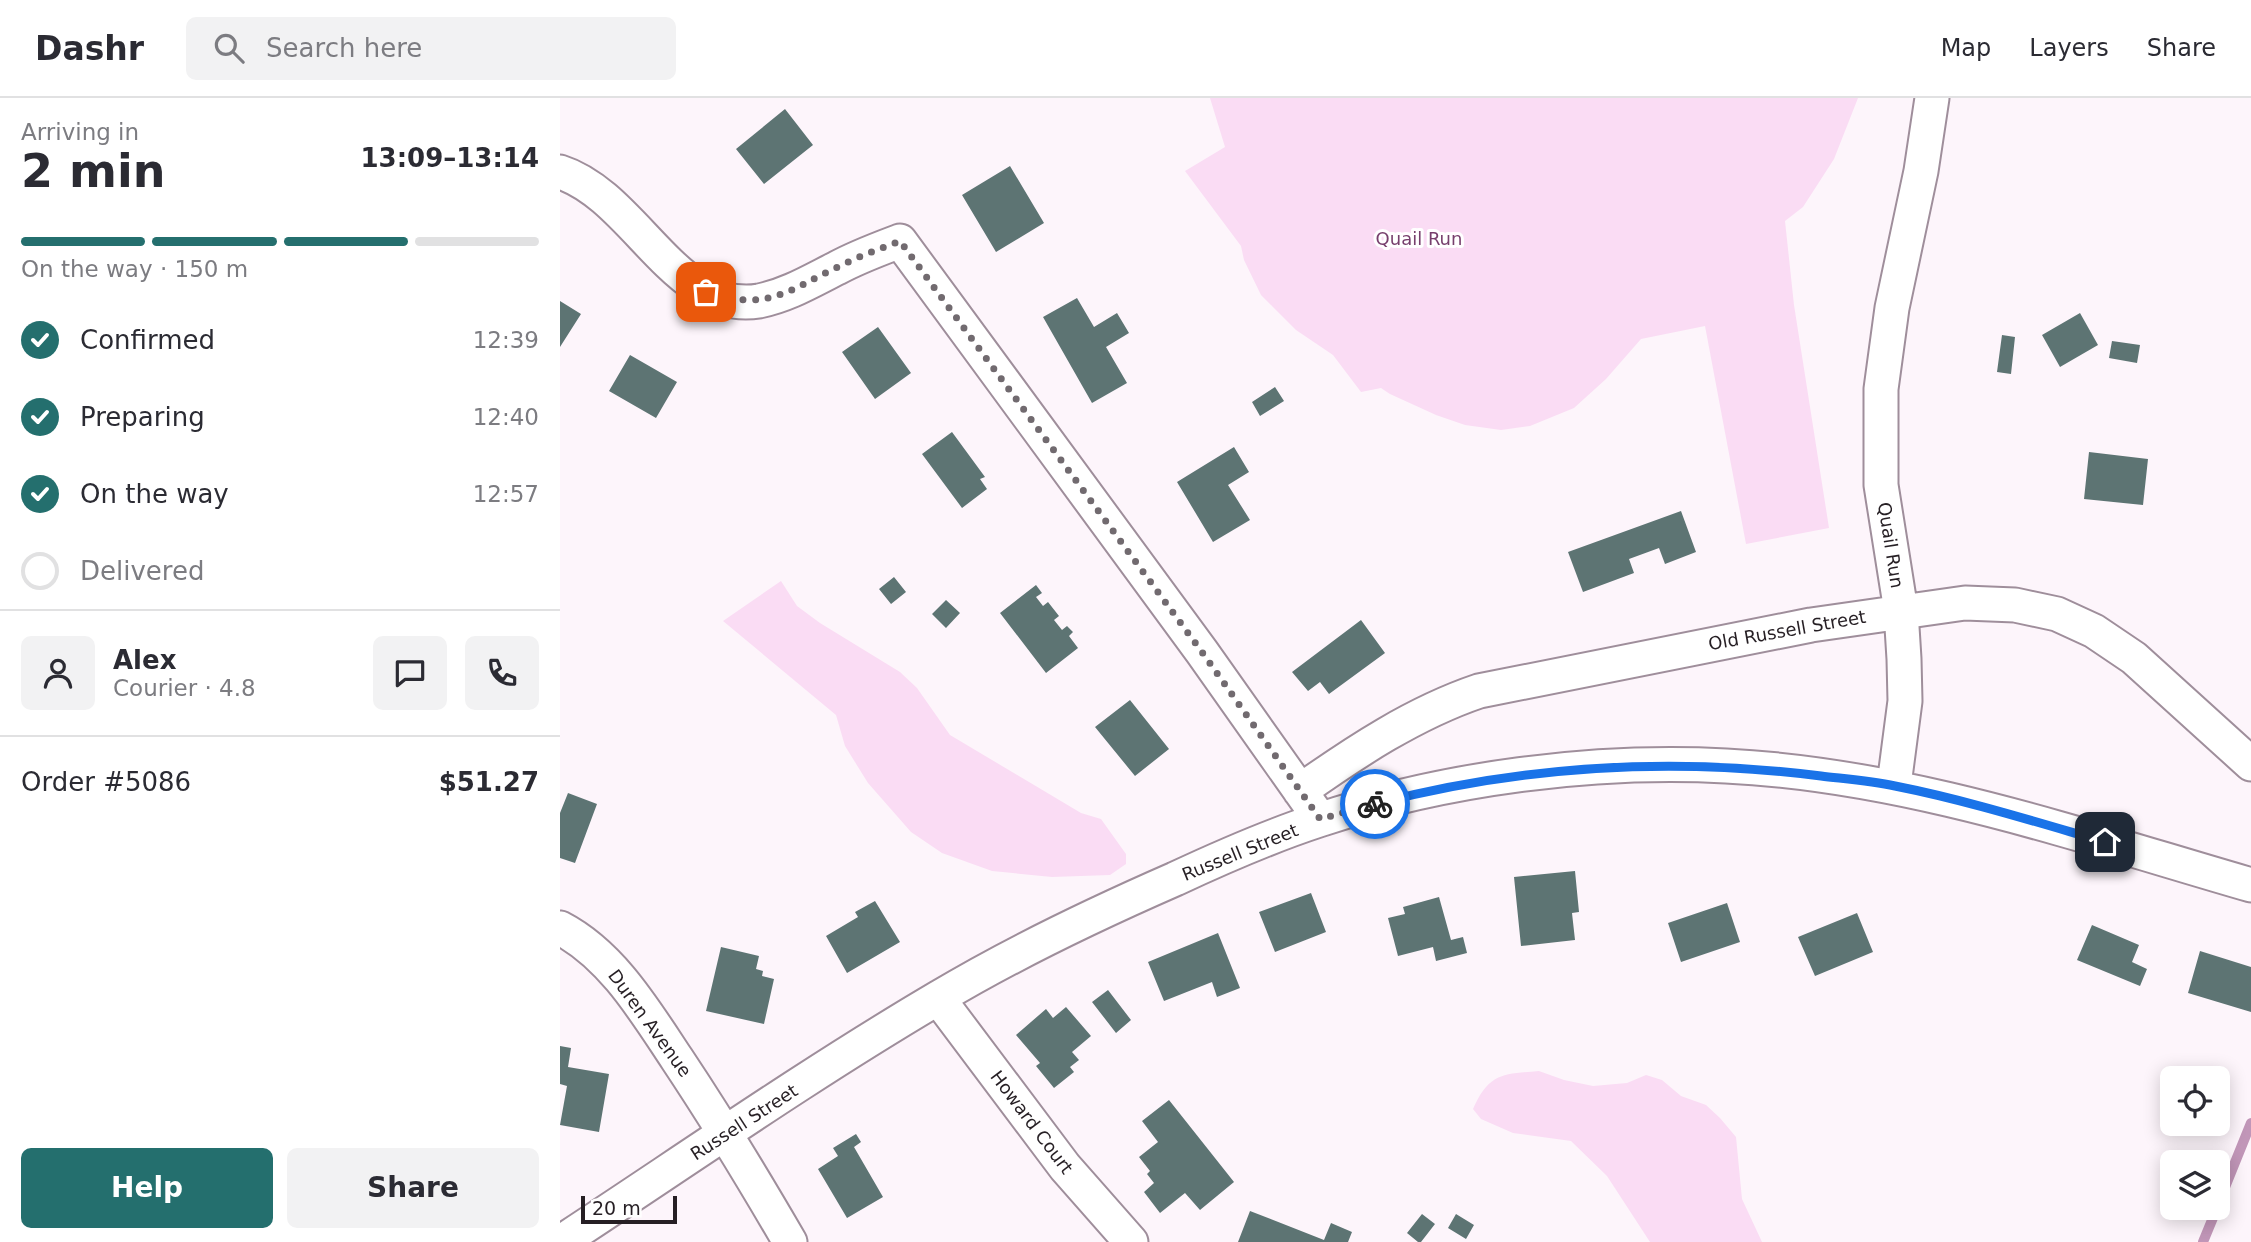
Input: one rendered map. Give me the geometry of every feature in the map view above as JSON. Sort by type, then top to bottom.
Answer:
[{"type":"street","name":"Quail Run","points":[[1894,785],[1905,701],[1901,611],[1881,485],[1881,389],[1892,308],[1921,171],[1932,98]]},
{"type":"street","points":[[560,173],[584,182],[624,214],[688,281],[699,289],[726,298],[754,302],[781,296],[838,267],[900,241],[1202,652],[1320,819]]},
{"type":"street","name":"Old Russell Street","points":[[1300,791],[1402,725],[1453,700],[1479,691],[1692,647],[1901,611],[1940,605],[1990,603],[2040,609],[2079,622],[2115,644],[2251,764]]},
{"type":"street","name":"Russell Street","points":[[561,1242],[938,998],[992,968],[1136,896],[1230,854],[1320,819],[1446,788],[1553,771],[1614,767],[1726,766],[1894,785],[2004,813],[2251,885]]},
{"type":"street","name":"Duren Avenue","points":[[560,928],[581,940],[607,964],[655,1027],[726,1133],[790,1242]]},
{"type":"street","name":"Howard Court","points":[[938,998],[1066,1167],[1131,1242]]},
{"type":"green space","name":"Quail Run","points":[[1210,98],[1858,98],[1834,159],[1803,207],[1785,221],[1794,305],[1829,528],[1746,544],[1705,326],[1641,339],[1606,379],[1574,408],[1530,426],[1501,430],[1465,425],[1436,415],[1381,388],[1361,392],[1333,355],[1296,330],[1261,295],[1244,260],[1241,246],[1185,171],[1225,147]]},
{"type":"green space","points":[[781,581],[797,606],[900,672],[917,688],[950,735],[1081,813],[1101,819],[1126,854],[1126,864],[1110,875],[1052,877],[992,871],[942,853],[911,832],[868,783],[845,746],[836,715],[723,621]]},
{"type":"green space","points":[[1539,1071],[1593,1086],[1627,1083],[1646,1075],[1662,1080],[1681,1096],[1706,1105],[1736,1137],[1742,1199],[1762,1242],[1650,1242],[1607,1176],[1571,1141],[1513,1133],[1481,1119],[1473,1109],[1491,1082],[1507,1075]]},
{"type":"building","points":[[785,109],[813,145],[764,184],[736,149]]},
{"type":"building","points":[[1010,166],[1044,223],[996,252],[962,195]]},
{"type":"building","points":[[1077,298],[1094,327],[1117,313],[1129,333],[1106,347],[1127,383],[1092,403],[1043,317]]},
{"type":"building","points":[[560,301],[581,314],[560,347]]},
{"type":"building","points":[[2080,313],[2098,345],[2060,367],[2042,335]]},
{"type":"building","points":[[878,327],[911,373],[875,399],[842,352]]},
{"type":"building","points":[[2002,335],[2015,337],[2011,374],[1997,372]]},
{"type":"building","points":[[2112,341],[2140,345],[2137,363],[2109,358]]},
{"type":"building","points":[[630,355],[677,382],[656,418],[609,391]]},
{"type":"building","points":[[1275,387],[1284,401],[1260,416],[1252,402]]},
{"type":"building","points":[[952,432],[985,477],[980,479],[987,489],[962,508],[922,454]]},
{"type":"building","points":[[1234,447],[1249,472],[1228,485],[1250,520],[1213,542],[1177,482]]},
{"type":"building","points":[[2089,452],[2148,459],[2143,505],[2084,499]]},
{"type":"building","points":[[1681,511],[1696,552],[1665,564],[1659,548],[1629,559],[1634,573],[1583,592],[1568,552]]},
{"type":"building","points":[[894,577],[906,592],[891,604],[879,589]]},
{"type":"building","points":[[1036,585],[1042,593],[1036,597],[1043,606],[1048,602],[1059,616],[1054,620],[1062,630],[1067,626],[1073,632],[1069,636],[1078,648],[1046,673],[1000,613]]},
{"type":"building","points":[[946,600],[960,613],[946,628],[932,614]]},
{"type":"building","points":[[1361,620],[1385,653],[1329,694],[1320,682],[1308,691],[1292,672]]},
{"type":"building","points":[[1130,700],[1169,749],[1135,776],[1095,727]]},
{"type":"building","points":[[568,793],[597,804],[575,863],[560,858],[560,813]]},
{"type":"building","points":[[1575,871],[1579,912],[1572,913],[1575,940],[1521,946],[1514,877]]},
{"type":"building","points":[[1311,893],[1326,932],[1275,952],[1259,912]]},
{"type":"building","points":[[1439,897],[1451,940],[1463,937],[1467,953],[1436,961],[1433,947],[1398,956],[1388,918],[1405,914],[1403,907]]},
{"type":"building","points":[[875,901],[900,942],[847,973],[826,936],[858,917],[855,912]]},
{"type":"building","points":[[1727,903],[1740,942],[1681,962],[1668,923]]},
{"type":"building","points":[[1857,913],[1873,952],[1815,976],[1798,937]]},
{"type":"building","points":[[2092,925],[2139,945],[2132,962],[2147,969],[2140,986],[2077,960]]},
{"type":"building","points":[[1218,933],[1240,988],[1217,997],[1212,982],[1164,1001],[1148,962]]},
{"type":"building","points":[[721,947],[759,956],[756,969],[763,971],[762,976],[774,979],[764,1024],[706,1011]]},
{"type":"building","points":[[2200,951],[2251,967],[2251,1012],[2188,993]]},
{"type":"building","points":[[1108,990],[1131,1020],[1116,1033],[1092,1002]]},
{"type":"building","points":[[1066,1007],[1091,1036],[1072,1052],[1079,1060],[1070,1067],[1074,1072],[1054,1088],[1036,1066],[1040,1063],[1016,1035],[1046,1009],[1053,1018]]},
{"type":"building","points":[[560,1046],[571,1048],[568,1067],[609,1074],[599,1132],[560,1125],[567,1086],[560,1084]]},
{"type":"building","points":[[1169,1100],[1234,1182],[1200,1210],[1185,1193],[1160,1213],[1144,1192],[1154,1183],[1147,1174],[1150,1171],[1139,1157],[1158,1142],[1142,1121]]},
{"type":"building","points":[[856,1134],[861,1142],[854,1147],[883,1197],[847,1218],[818,1169],[838,1156],[833,1148]]},
{"type":"building","points":[[1250,1211],[1324,1240],[1331,1223],[1352,1232],[1348,1242],[1238,1242]]},
{"type":"building","points":[[1422,1214],[1435,1224],[1421,1242],[1418,1242],[1407,1233]]},
{"type":"building","points":[[1456,1214],[1474,1225],[1466,1239],[1448,1228]]},
{"type":"waterway","points":[[2230,1175],[2251,1123]]},
{"type":"waterway","points":[[2203,1242],[2212,1220]]},
{"type":"way so far","points":[[706,292],[754,302],[781,296],[838,267],[900,241],[1202,652],[1320,819],[1375,804]]},
{"type":"route","points":[[1375,804],[1434,790],[1553,771],[1673,765],[1726,766],[1894,785],[2105,842]]}]
